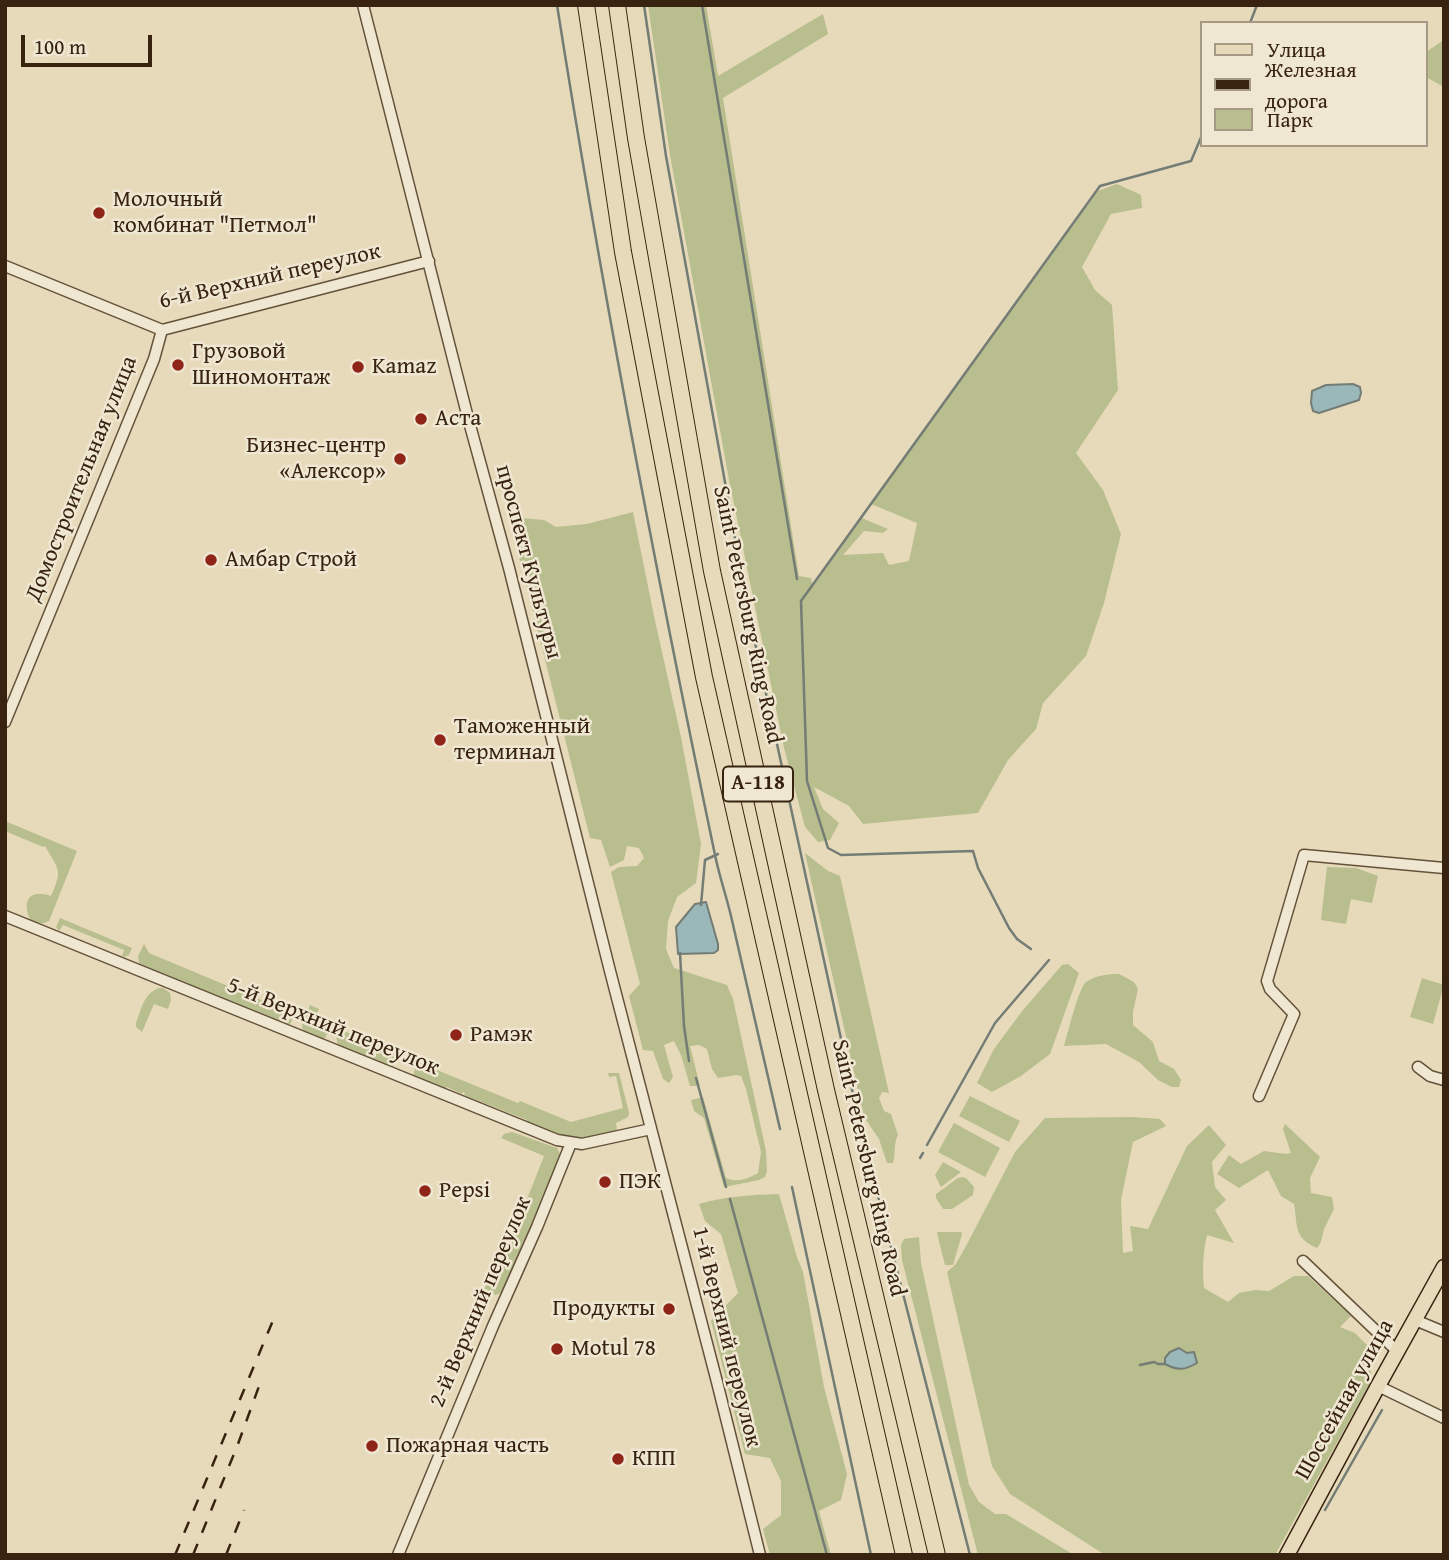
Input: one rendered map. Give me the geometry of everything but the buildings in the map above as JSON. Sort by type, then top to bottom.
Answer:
[{"type":"highway","name":"А-118","points":[[586,5],[623,252],[704,677],[904,1555]]},
{"type":"highway","name":"Saint Petersburg Ring Road","points":[[617,5],[636,138],[712,571],[826,1090],[936,1555]]},
{"type":"main road","name":"Шоссейная улица","points":[[1287,1555],[1444,1267]]},
{"type":"street","name":"проспект Культуры","points":[[362,5],[509,568],[651,1129]]},
{"type":"street","name":"6-й Верхний переулок","points":[[5,266],[162,330],[429,261]]},
{"type":"street","name":"Домостроительная улица","points":[[5,722],[154,359],[162,330]]},
{"type":"street","points":[[1259,1096],[1294,1014],[1270,989],[1267,981],[1304,855],[1444,868]]},
{"type":"street","name":"5-й Верхний переулок","points":[[5,916],[557,1140],[582,1144],[651,1129]]},
{"type":"street","points":[[1418,1067],[1430,1076],[1444,1080]]},
{"type":"street","name":"1-й Верхний переулок","points":[[651,1129],[760,1555]]},
{"type":"street","name":"2-й Верхний переулок","points":[[398,1555],[532,1240],[570,1143]]},
{"type":"street","points":[[1303,1261],[1398,1351]]},
{"type":"street","points":[[1415,1320],[1444,1332]]},
{"type":"street","points":[[1378,1386],[1444,1418]]},
{"type":"green space","points":[[648,5],[706,5],[718,76],[823,14],[828,34],[723,98],[799,576],[811,578],[813,586],[862,518],[888,529],[883,533],[864,531],[843,555],[883,553],[889,565],[909,561],[917,523],[871,504],[1098,191],[1117,184],[1141,195],[1142,208],[1111,214],[1082,267],[1095,290],[1112,305],[1118,390],[1076,453],[1103,490],[1121,534],[1104,603],[1086,656],[1043,703],[1036,729],[1008,760],[978,813],[863,824],[849,806],[814,787],[823,809],[839,823],[830,840],[818,842],[805,827],[784,748],[729,480],[670,155]]},
{"type":"green space","points":[[1444,40],[1444,87],[1428,78],[1428,51]]},
{"type":"green space","points":[[633,512],[701,844],[696,883],[677,897],[668,921],[666,949],[674,968],[727,985],[733,999],[766,1151],[765,1177],[724,1187],[704,1118],[694,1111],[691,1100],[703,1097],[726,1178],[742,1180],[758,1173],[761,1152],[746,1089],[741,1076],[718,1078],[712,1069],[707,1049],[699,1045],[690,1046],[700,1086],[690,1086],[674,1041],[664,1045],[673,1077],[669,1083],[663,1079],[653,1051],[643,1050],[629,996],[640,984],[611,872],[619,867],[637,866],[644,858],[639,848],[627,846],[624,860],[610,867],[601,840],[590,838],[509,517],[544,520],[556,527],[587,524]]},
{"type":"green space","points":[[5,821],[77,851],[47,922],[31,921],[27,903],[32,895],[51,896],[58,870],[45,846],[5,831]]},
{"type":"green space","points":[[805,853],[828,871],[840,876],[889,1093],[882,1092],[879,1098],[884,1111],[891,1114],[898,1135],[893,1163],[887,1163],[879,1139],[864,1117]]},
{"type":"green space","points":[[1327,867],[1356,868],[1378,876],[1372,903],[1351,899],[1346,924],[1321,920]]},
{"type":"green space","points":[[60,918],[132,948],[129,955],[124,957],[124,950],[63,925],[59,931],[56,927]]},
{"type":"green space","points":[[144,944],[149,953],[290,1012],[296,1012],[290,1024],[285,1024],[142,966],[138,956]]},
{"type":"green space","points":[[1068,964],[1079,973],[1050,1054],[1021,1076],[992,1092],[977,1083],[994,1049],[1023,1010],[1062,965]]},
{"type":"green space","points":[[1119,974],[1134,982],[1138,989],[1133,1025],[1153,1042],[1159,1061],[1174,1069],[1181,1080],[1179,1087],[1172,1087],[1158,1080],[1139,1062],[1106,1044],[1064,1046],[1086,982],[1102,975]]},
{"type":"green space","points":[[1422,978],[1444,985],[1433,1024],[1410,1017]]},
{"type":"green space","points":[[159,988],[170,993],[168,1009],[154,1004],[142,1032],[136,1027],[136,1023],[146,998]]},
{"type":"green space","points":[[310,1005],[319,1009],[314,1020],[331,1026],[325,1038],[303,1032],[302,1025]]},
{"type":"green space","points":[[338,1029],[396,1051],[400,1057],[396,1057],[392,1068],[338,1045]]},
{"type":"green space","points":[[417,1062],[571,1122],[623,1108],[616,1076],[609,1077],[608,1073],[619,1073],[628,1117],[616,1123],[617,1131],[588,1138],[564,1136],[526,1123],[527,1120],[464,1095],[463,1092],[462,1094],[447,1087],[445,1089],[413,1076]]},
{"type":"green space","points":[[970,1096],[1020,1121],[1009,1142],[959,1116]]},
{"type":"green space","points":[[1045,1118],[1160,1119],[1166,1126],[1133,1142],[1121,1200],[1123,1253],[1133,1251],[1130,1226],[1148,1229],[1187,1146],[1209,1125],[1226,1145],[1212,1162],[1215,1187],[1226,1200],[1215,1210],[1234,1243],[1207,1235],[1203,1261],[1204,1288],[1228,1302],[1239,1293],[1269,1291],[1294,1276],[1308,1276],[1351,1316],[1340,1327],[1355,1333],[1370,1348],[1371,1381],[1275,1555],[1105,1555],[1010,1494],[992,1466],[947,1272],[955,1265],[965,1248],[1015,1152]]},
{"type":"green space","points":[[954,1123],[1000,1148],[985,1177],[938,1152]]},
{"type":"green space","points":[[1285,1124],[1320,1157],[1310,1178],[1311,1193],[1332,1197],[1334,1209],[1317,1248],[1300,1235],[1294,1204],[1281,1196],[1268,1170],[1239,1188],[1217,1174],[1229,1155],[1241,1164],[1264,1151],[1291,1153],[1283,1129]]},
{"type":"green space","points":[[512,1132],[557,1148],[560,1154],[507,1290],[496,1295],[484,1290],[490,1277],[494,1278],[507,1246],[510,1247],[544,1156],[501,1138]]},
{"type":"green space","points":[[943,1162],[961,1172],[941,1187],[935,1175]]},
{"type":"green space","points":[[962,1177],[974,1187],[973,1195],[952,1209],[943,1209],[936,1194]]},
{"type":"green space","points":[[779,1194],[803,1272],[824,1387],[847,1474],[841,1500],[819,1511],[831,1555],[770,1555],[763,1529],[781,1515],[781,1481],[770,1458],[745,1454],[711,1321],[738,1293],[721,1234],[705,1221],[699,1204],[749,1195]]},
{"type":"green space","points":[[938,1232],[962,1234],[953,1265],[945,1265]]},
{"type":"green space","points":[[919,1237],[921,1263],[969,1485],[979,1502],[995,1514],[1006,1514],[1074,1555],[978,1555],[902,1260],[901,1245],[904,1239]]},
{"type":"water","points":[[1353,384],[1360,387],[1359,400],[1319,413],[1313,411],[1312,391],[1326,385]]},
{"type":"water","points":[[706,902],[718,950],[714,953],[678,954],[676,927],[695,904]]},
{"type":"water","points":[[1179,1348],[1187,1353],[1194,1352],[1197,1363],[1181,1369],[1165,1364],[1165,1358],[1170,1352]]},
{"type":"waterway","points":[[557,5],[611,325],[672,643],[717,863],[780,1129]]},
{"type":"waterway","points":[[644,5],[666,156],[749,615],[858,1117]]},
{"type":"waterway","points":[[702,5],[797,579]]},
{"type":"waterway","points":[[1251,21],[1257,5]]},
{"type":"waterway","points":[[1031,949],[1017,939],[1009,928],[978,868],[973,851],[841,855],[828,848],[807,781],[801,601],[1100,186],[1191,161],[1200,140]]},
{"type":"waterway","points":[[701,905],[705,860],[718,854]]},
{"type":"waterway","points":[[680,953],[689,1061]]},
{"type":"waterway","points":[[927,1145],[995,1023],[1049,960]]},
{"type":"waterway","points":[[696,1078],[726,1187]]},
{"type":"waterway","points":[[920,1158],[923,1153]]},
{"type":"waterway","points":[[869,1161],[970,1555]]},
{"type":"waterway","points":[[792,1187],[871,1555]]},
{"type":"waterway","points":[[730,1199],[827,1555]]},
{"type":"waterway","points":[[1140,1365],[1154,1362],[1165,1364]]},
{"type":"waterway","points":[[1325,1510],[1382,1410]]},
{"type":"railway","points":[[175,1555],[274,1318]]},
{"type":"railway","points":[[193,1555],[262,1378]]},
{"type":"railway","points":[[226,1555],[244,1510]]},
{"type":"place","name":"Молочный комбинат \"Петмол\"","points":[[99,213]]},
{"type":"place","name":"Грузовой Шиномонтаж","points":[[178,365]]},
{"type":"place","name":"Kamaz","points":[[358,367]]},
{"type":"place","name":"Аста","points":[[421,419]]},
{"type":"place","name":"Бизнес-центр «Алексор»","points":[[400,459]]},
{"type":"place","name":"Амбар Строй","points":[[211,560]]},
{"type":"place","name":"Таможенный терминал","points":[[440,740]]},
{"type":"place","name":"Рамэк","points":[[456,1035]]},
{"type":"place","name":"ПЭК","points":[[605,1182]]},
{"type":"place","name":"Pepsi","points":[[425,1191]]},
{"type":"place","name":"Продукты","points":[[669,1309]]},
{"type":"place","name":"Motul 78","points":[[557,1349]]},
{"type":"place","name":"Пожарная часть","points":[[372,1446]]},
{"type":"place","name":"КПП","points":[[618,1459]]}]
